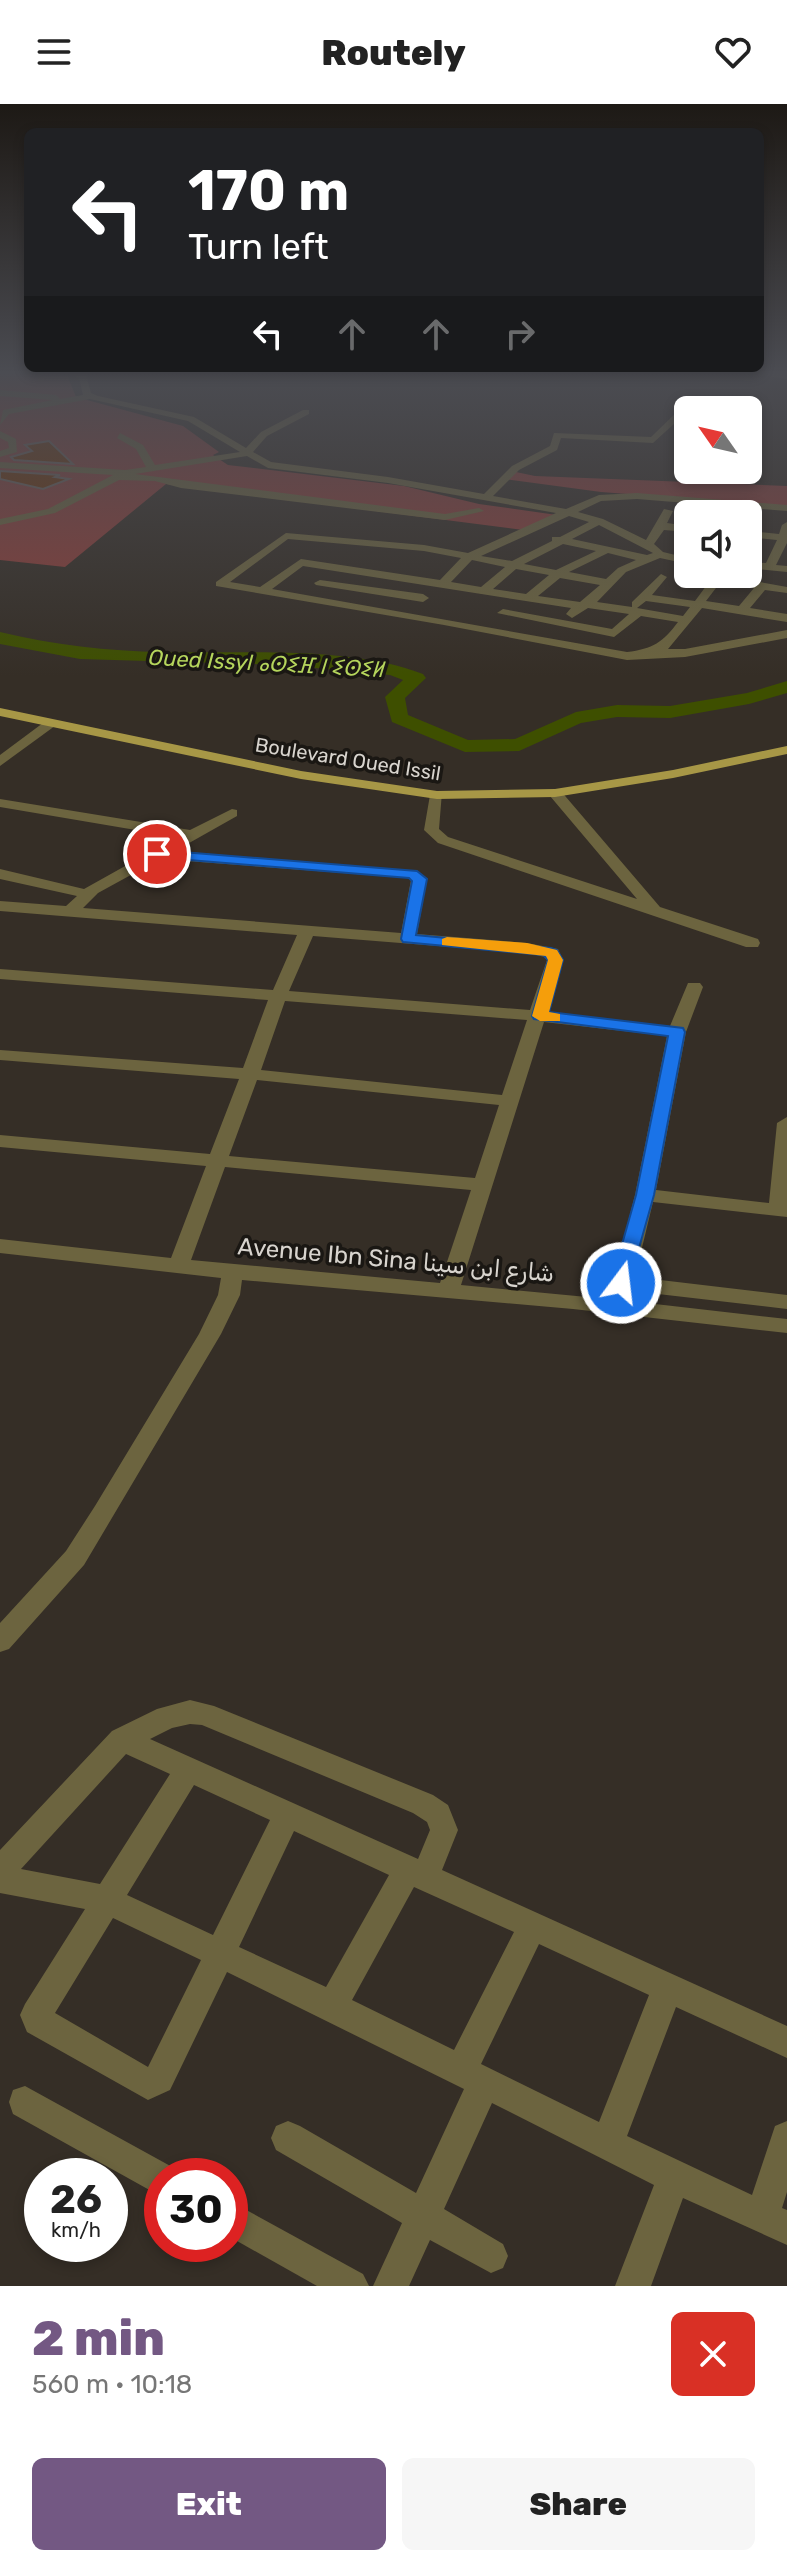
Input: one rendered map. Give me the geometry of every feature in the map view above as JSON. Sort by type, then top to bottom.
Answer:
[{"type":"main road","name":"Boulevard Oued Issil","points":[[0,712],[301,775],[437,795],[555,793],[673,774],[787,750]]},
{"type":"street","points":[[83,472],[160,478],[181,485],[445,517],[479,511]]},
{"type":"street","points":[[0,522],[51,511],[134,472]]},
{"type":"street","points":[[314,472],[388,480],[571,513],[609,517],[674,511]]},
{"type":"street","points":[[486,499],[507,472]]},
{"type":"street","points":[[442,585],[469,557],[607,496],[674,505]]},
{"type":"street","points":[[762,509],[787,508]]},
{"type":"street","points":[[548,641],[622,570],[653,552],[668,511]]},
{"type":"street","points":[[609,517],[630,539],[653,552]]},
{"type":"street","points":[[465,601],[515,564],[609,517]]},
{"type":"street","points":[[661,526],[674,527]]},
{"type":"street","points":[[525,533],[607,549],[674,556]]},
{"type":"street","points":[[762,534],[786,533],[783,551],[769,567]]},
{"type":"street","points":[[607,583],[424,548],[282,537],[220,584],[444,621],[627,656],[685,653],[787,634]]},
{"type":"street","points":[[527,599],[559,573],[630,539]]},
{"type":"street","points":[[261,592],[318,540]]},
{"type":"street","points":[[411,557],[424,548]]},
{"type":"street","points":[[259,555],[478,592],[688,620]]},
{"type":"street","points":[[346,605],[399,566]]},
{"type":"street","points":[[762,567],[787,572]]},
{"type":"street","points":[[762,569],[787,572]]},
{"type":"street","points":[[503,613],[617,633],[661,577]]},
{"type":"street","points":[[320,583],[423,598]]},
{"type":"street","points":[[762,586],[787,590]]},
{"type":"street","points":[[650,653],[667,645],[711,588]]},
{"type":"street","points":[[742,610],[760,588]]},
{"type":"street","points":[[643,597],[787,618]]},
{"type":"street","points":[[752,598],[787,603]]},
{"type":"street","points":[[444,621],[454,611]]},
{"type":"street","points":[[578,647],[596,629]]},
{"type":"street","points":[[0,762],[52,723]]},
{"type":"street","points":[[555,793],[620,865],[655,911]]},
{"type":"street","points":[[437,795],[431,830],[438,837],[752,943]]},
{"type":"street","points":[[0,803],[192,835]]},
{"type":"street","points":[[72,910],[87,894],[232,813]]},
{"type":"street","points":[[157,854],[412,874],[419,879],[408,939]]},
{"type":"street","points":[[587,888],[620,865]]},
{"type":"street","points":[[0,874],[87,894]]},
{"type":"street","points":[[0,906],[527,948],[552,953],[555,960],[540,1016],[448,1291]]},
{"type":"street","points":[[179,1265],[279,995],[307,931]]},
{"type":"street","points":[[0,974],[540,1016],[677,1032]]},
{"type":"street","points":[[617,1307],[645,1195],[677,1032],[694,987]]},
{"type":"street","points":[[0,1055],[250,1074],[510,1101]]},
{"type":"street","points":[[645,1195],[782,1211],[787,1123]]},
{"type":"street","points":[[0,1141],[484,1185]]},
{"type":"street","name":"Avenue Ibn Sina شارع ابن سينا","points":[[0,1246],[787,1326]]},
{"type":"street","points":[[0,1641],[75,1558],[104,1513],[210,1334],[229,1295],[233,1272]]},
{"type":"street","points":[[621,1283],[787,1302]]},
{"type":"street","points":[[0,1871],[122,1739],[167,1717],[190,1712],[204,1714],[423,1804],[438,1814],[444,1830],[332,2006]]},
{"type":"street","points":[[122,1739],[787,2042]]},
{"type":"street","points":[[189,1768],[105,1899],[36,2018],[148,2084],[159,2079],[287,1816]]},
{"type":"street","points":[[0,1879],[105,1899],[223,1952],[674,2177],[775,2222],[787,2138]]},
{"type":"street","points":[[391,2286],[422,2214],[533,1925]]},
{"type":"street","points":[[607,2144],[668,1987]]},
{"type":"street","points":[[25,2102],[144,2170]]},
{"type":"street","points":[[288,2138],[491,2256]]},
{"type":"street","points":[[633,2286],[674,2177]]},
{"type":"street","points":[[248,2228],[351,2286]]},
{"type":"shaded area","points":[[0,472],[285,472],[404,486],[479,504],[557,515],[523,530],[166,484],[65,567],[0,560]]},
{"type":"shaded area","points":[[516,472],[535,476],[674,482],[674,484],[787,486],[787,506],[762,504],[762,500],[707,500],[601,492],[504,479]]},
{"type":"building","points":[[0,472],[12,472],[60,475],[55,477],[69,479],[43,489],[0,479]]},
{"type":"waterway","name":"Oued Issyl ⴰⵙⵉⴼ ⵏ ⵉⵙⵉⵍ","points":[[0,638],[40,648],[120,657],[284,659],[394,670],[416,678],[395,697],[399,718],[465,746],[519,745],[576,718],[617,711],[670,712],[749,698],[787,687]]},
{"type":"slow traffic","points":[[447,942],[552,953],[555,960],[540,1016],[554,1018]]},
{"type":"route","points":[[157,854],[412,874],[419,879],[408,939],[527,948],[552,953],[555,960],[540,1016],[677,1032],[645,1195],[621,1283]]}]
